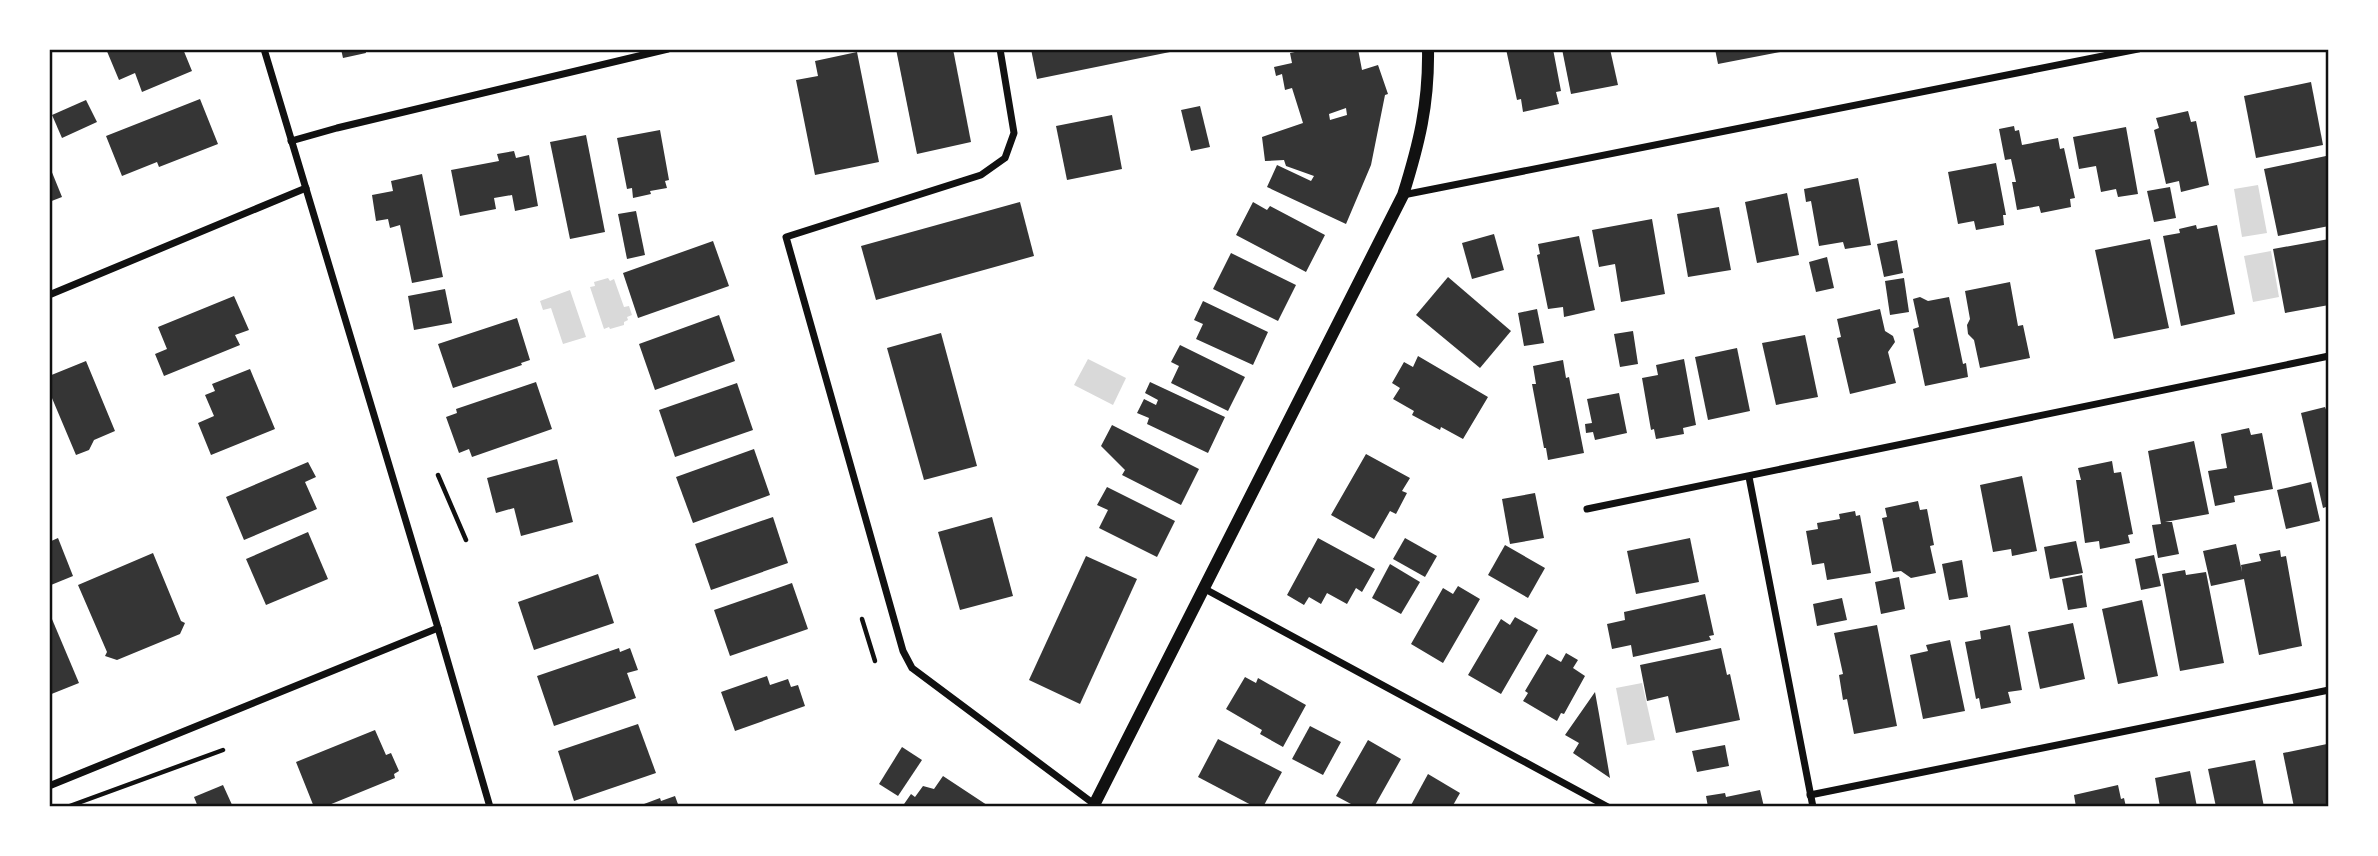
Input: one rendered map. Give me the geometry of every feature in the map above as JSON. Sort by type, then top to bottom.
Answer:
[{"type":"street","points":[[264,49],[489,807]]},
{"type":"street","points":[[291,141],[668,49]]},
{"type":"street","points":[[1000,49],[1014,133],[1005,158],[981,175],[786,237],[903,651],[912,668],[1094,806],[1403,195],[1421,139],[1429,83],[1428,49]]},
{"type":"street","points":[[1403,195],[2138,49]]},
{"type":"street","points":[[49,295],[306,188]]},
{"type":"street","points":[[1587,509],[2329,356]]},
{"type":"street","points":[[1749,477],[1813,807]]},
{"type":"street","points":[[1205,589],[1608,807]]},
{"type":"street","points":[[49,786],[438,628]]},
{"type":"street","points":[[1810,794],[2329,690]]},
{"type":"path","points":[[439,475],[466,540]]},
{"type":"path","points":[[862,618],[875,661]]},
{"type":"path","points":[[67,807],[223,750]]},
{"type":"shaded area","points":[[2258,185],[2267,233],[2242,237],[2234,189]]},
{"type":"shaded area","points":[[2271,251],[2279,297],[2253,302],[2244,256]]},
{"type":"shaded area","points":[[608,278],[610,281],[614,279],[624,307],[629,306],[632,315],[627,317],[624,325],[604,329],[590,287],[595,286],[594,282]]},
{"type":"shaded area","points":[[570,290],[586,337],[563,344],[551,308],[543,310],[540,301]]},
{"type":"shaded area","points":[[1088,359],[1126,378],[1113,405],[1074,385]]},
{"type":"shaded area","points":[[1642,683],[1655,740],[1627,745],[1616,688]]},
{"type":"building","points":[[106,49],[183,49],[192,71],[142,92],[135,73],[119,80]]},
{"type":"building","points":[[341,49],[365,49],[366,53],[343,58]]},
{"type":"building","points":[[896,49],[953,49],[971,142],[917,154]]},
{"type":"building","points":[[1031,49],[1170,49],[1170,52],[1037,79]]},
{"type":"building","points":[[1309,49],[1358,49],[1362,70],[1378,65],[1388,94],[1385,95],[1371,165],[1346,224],[1267,187],[1277,165],[1311,181],[1314,176],[1286,166],[1284,160],[1265,161],[1262,137],[1303,123],[1292,88],[1285,90],[1282,74],[1276,76],[1274,67],[1292,63],[1290,53]],"holes":[[[1346,108],[1347,115],[1330,120],[1329,114]]]},
{"type":"building","points":[[1506,49],[1553,49],[1561,91],[1556,92],[1559,104],[1523,112],[1521,99],[1517,100]]},
{"type":"building","points":[[1562,49],[1610,49],[1618,85],[1571,94]]},
{"type":"building","points":[[1715,49],[1779,49],[1780,52],[1718,64]]},
{"type":"building","points":[[857,52],[879,162],[815,175],[796,80],[818,76],[815,61]]},
{"type":"building","points":[[2311,82],[2323,145],[2256,158],[2244,96]]},
{"type":"building","points":[[200,99],[218,144],[159,167],[157,162],[122,176],[106,136]]},
{"type":"building","points":[[86,100],[97,122],[62,138],[52,115]]},
{"type":"building","points":[[1200,106],[1210,147],[1191,151],[1181,110]]},
{"type":"building","points":[[2188,111],[2191,122],[2196,121],[2209,185],[2181,192],[2179,181],[2166,184],[2154,130],[2159,128],[2156,118]]},
{"type":"building","points":[[1112,115],[1122,169],[1067,180],[1056,126]]},
{"type":"building","points":[[2014,126],[2015,131],[2019,130],[2022,145],[2058,138],[2060,149],[2064,148],[2075,198],[2070,199],[2071,207],[2041,213],[2039,206],[2017,210],[2012,182],[2016,182],[2011,159],[2005,160],[1999,129]]},
{"type":"building","points":[[2126,127],[2138,194],[2118,197],[2116,189],[2101,192],[2096,166],[2079,169],[2073,137]]},
{"type":"building","points":[[660,130],[669,180],[665,181],[667,188],[633,198],[632,188],[627,189],[617,138]]},
{"type":"building","points":[[586,135],[605,232],[570,239],[550,142]]},
{"type":"building","points":[[514,151],[516,158],[529,155],[538,206],[515,211],[512,195],[494,198],[496,209],[460,216],[451,170],[499,161],[497,154]]},
{"type":"building","points":[[2326,156],[2329,170],[2329,226],[2278,236],[2264,169]]},
{"type":"building","points":[[1996,163],[2006,215],[2003,215],[2004,225],[1976,230],[1974,221],[1958,224],[1948,172]]},
{"type":"building","points":[[49,165],[62,197],[49,202]]},
{"type":"building","points":[[422,174],[443,277],[412,283],[400,225],[390,228],[388,219],[376,221],[372,195],[393,191],[391,181]]},
{"type":"building","points":[[1858,178],[1871,245],[1845,249],[1843,242],[1819,246],[1811,201],[1806,202],[1804,189]]},
{"type":"building","points":[[2170,187],[2176,218],[2154,222],[2147,191]]},
{"type":"building","points":[[1787,193],[1799,255],[1757,263],[1745,202]]},
{"type":"building","points":[[1020,202],[1034,256],[876,300],[861,246]]},
{"type":"building","points":[[1253,202],[1267,210],[1270,206],[1325,235],[1306,272],[1236,235]]},
{"type":"building","points":[[1719,207],[1731,270],[1688,277],[1677,214]]},
{"type":"building","points":[[636,211],[645,255],[627,259],[618,214]]},
{"type":"building","points":[[1652,219],[1665,294],[1621,302],[1615,264],[1599,267],[1592,230]]},
{"type":"building","points":[[2196,225],[2197,229],[2217,225],[2235,314],[2181,326],[2163,236],[2180,233],[2179,229]]},
{"type":"building","points":[[1494,234],[1504,270],[1472,279],[1462,243]]},
{"type":"building","points":[[1579,236],[1595,310],[1564,317],[1563,307],[1548,309],[1537,255],[1540,254],[1538,244]]},
{"type":"building","points":[[2150,239],[2169,328],[2114,339],[2095,250]]},
{"type":"building","points":[[2329,239],[2329,305],[2285,313],[2273,249]]},
{"type":"building","points":[[1897,240],[1903,273],[1884,277],[1877,244]]},
{"type":"building","points":[[713,241],[729,286],[638,318],[623,273]]},
{"type":"building","points":[[1231,253],[1296,285],[1278,321],[1213,289]]},
{"type":"building","points":[[1827,257],[1834,288],[1816,292],[1809,262]]},
{"type":"building","points":[[1448,277],[1511,331],[1480,368],[1416,315]]},
{"type":"building","points":[[1904,278],[1909,312],[1890,315],[1885,281]]},
{"type":"building","points":[[2010,282],[2018,326],[2023,325],[2030,358],[1980,368],[1974,340],[1968,334],[1967,325],[1970,319],[1965,291]]},
{"type":"building","points":[[445,289],[452,323],[414,330],[408,296]]},
{"type":"building","points":[[234,296],[249,330],[235,335],[240,345],[164,376],[155,354],[167,349],[158,327]]},
{"type":"building","points":[[1920,297],[1928,301],[1949,297],[1968,377],[1925,386],[1913,329],[1919,327],[1913,299]]},
{"type":"building","points":[[1203,301],[1268,332],[1253,365],[1196,339],[1203,324],[1194,320]]},
{"type":"building","points":[[1537,309],[1544,343],[1524,346],[1518,313]]},
{"type":"building","points":[[1880,309],[1885,331],[1893,336],[1895,342],[1888,352],[1896,383],[1850,394],[1837,338],[1841,337],[1837,319]]},
{"type":"building","points":[[719,315],[735,361],[655,390],[639,344]]},
{"type":"building","points":[[517,318],[530,360],[453,388],[438,344]]},
{"type":"building","points":[[1633,331],[1638,364],[1620,367],[1614,334]]},
{"type":"building","points":[[941,333],[977,466],[924,480],[887,348]]},
{"type":"building","points":[[1805,335],[1818,397],[1776,405],[1762,343]]},
{"type":"building","points":[[1180,345],[1245,377],[1228,411],[1171,383],[1179,366],[1171,362]]},
{"type":"building","points":[[1737,348],[1750,411],[1708,420],[1695,357]]},
{"type":"building","points":[[1418,356],[1488,397],[1463,439],[1412,415],[1414,411],[1393,399],[1400,388],[1392,383],[1404,362],[1413,367]]},
{"type":"building","points":[[1684,359],[1696,425],[1683,428],[1684,434],[1656,439],[1654,429],[1651,430],[1642,378],[1658,375],[1656,365]]},
{"type":"building","points":[[1563,360],[1566,378],[1569,377],[1584,453],[1548,460],[1532,384],[1536,384],[1533,366]]},
{"type":"building","points":[[86,361],[115,431],[94,440],[89,450],[76,455],[49,391],[49,376]]},
{"type":"building","points":[[250,369],[275,429],[211,455],[198,423],[214,416],[205,395],[215,391],[212,384]]},
{"type":"building","points":[[536,382],[552,429],[472,457],[469,449],[459,453],[446,417],[457,413],[456,409]]},
{"type":"building","points":[[1150,382],[1225,417],[1208,453],[1147,424],[1149,418],[1137,413],[1144,399],[1156,405],[1158,400],[1145,393]]},
{"type":"building","points":[[737,383],[753,430],[675,457],[659,410]]},
{"type":"building","points":[[1619,393],[1627,433],[1595,440],[1593,432],[1586,433],[1585,424],[1592,423],[1587,399]]},
{"type":"building","points":[[2325,407],[2329,417],[2329,506],[2323,508],[2301,413]]},
{"type":"building","points":[[1112,425],[1199,469],[1181,505],[1122,475],[1125,470],[1101,446]]},
{"type":"building","points":[[2249,428],[2251,435],[2262,433],[2273,489],[2234,496],[2235,502],[2215,506],[2208,471],[2227,468],[2221,434]]},
{"type":"building","points":[[2194,441],[2209,514],[2165,522],[2172,522],[2179,554],[2158,558],[2152,525],[2161,524],[2148,451]]},
{"type":"building","points":[[754,449],[770,495],[693,523],[676,477]]},
{"type":"building","points":[[1366,454],[1410,478],[1402,491],[1407,493],[1396,514],[1390,511],[1374,539],[1331,515]]},
{"type":"building","points":[[557,459],[573,522],[521,536],[514,508],[496,513],[487,478]]},
{"type":"building","points":[[2112,461],[2114,473],[2121,472],[2133,534],[2128,535],[2130,543],[2100,549],[2099,541],[2085,543],[2076,480],[2081,480],[2078,468]]},
{"type":"building","points":[[308,462],[316,477],[305,482],[317,509],[244,540],[226,497]]},
{"type":"building","points":[[2022,476],[2037,551],[2012,556],[2011,549],[1993,552],[1980,485]]},
{"type":"building","points":[[2311,482],[2320,521],[2286,529],[2277,490]]},
{"type":"building","points":[[1107,487],[1175,521],[1157,557],[1099,528],[1108,510],[1097,505]]},
{"type":"building","points":[[1535,493],[1544,538],[1510,544],[1502,499]]},
{"type":"building","points":[[1918,501],[1920,510],[1927,509],[1934,545],[1930,546],[1936,573],[1911,578],[1901,571],[1893,572],[1882,518],[1887,517],[1885,508]]},
{"type":"building","points":[[1855,511],[1856,516],[1860,515],[1871,573],[1827,580],[1824,563],[1812,565],[1806,531],[1818,529],[1817,523],[1840,519],[1839,514]]},
{"type":"building","points":[[773,517],[788,563],[711,590],[695,544]]},
{"type":"building","points":[[992,517],[1013,596],[960,610],[938,532]]},
{"type":"building","points":[[308,532],[328,579],[266,605],[246,559]]},
{"type":"building","points":[[58,538],[73,576],[51,585],[49,542]]},
{"type":"building","points":[[1318,538],[1375,569],[1362,592],[1356,588],[1347,604],[1327,593],[1321,604],[1309,597],[1304,605],[1287,595]]},
{"type":"building","points":[[1405,538],[1437,556],[1425,577],[1393,559]]},
{"type":"building","points":[[1690,538],[1699,582],[1636,594],[1627,551]]},
{"type":"building","points":[[2076,541],[2083,573],[2050,579],[2044,547]]},
{"type":"building","points":[[2236,544],[2242,572],[2241,565],[2261,561],[2259,554],[2280,550],[2281,557],[2286,556],[2302,646],[2259,655],[2244,579],[2211,586],[2203,551]]},
{"type":"building","points":[[1505,545],[1545,568],[1528,598],[1488,575]]},
{"type":"building","points":[[153,553],[181,621],[185,623],[180,634],[117,660],[105,656],[107,652],[78,585]]},
{"type":"building","points":[[2154,555],[2161,586],[2141,590],[2135,559]]},
{"type":"building","points":[[1086,556],[1137,579],[1080,704],[1029,680]]},
{"type":"building","points":[[1962,560],[1968,597],[1949,600],[1942,564]]},
{"type":"building","points":[[1390,564],[1420,582],[1401,614],[1372,598]]},
{"type":"building","points":[[2185,570],[2186,575],[2206,572],[2224,663],[2180,671],[2162,574]]},
{"type":"building","points":[[598,574],[614,623],[534,650],[518,602]]},
{"type":"building","points":[[2082,575],[2087,607],[2068,610],[2062,579]]},
{"type":"building","points":[[1899,577],[1905,609],[1881,614],[1875,582]]},
{"type":"building","points":[[792,583],[808,629],[730,656],[714,610]]},
{"type":"building","points":[[1458,586],[1480,599],[1443,663],[1411,644],[1443,588],[1453,594]]},
{"type":"building","points":[[1705,594],[1714,635],[1709,636],[1711,640],[1633,657],[1631,645],[1612,649],[1607,624],[1625,620],[1624,612]]},
{"type":"building","points":[[1842,598],[1847,620],[1817,626],[1813,604]]},
{"type":"building","points":[[2142,600],[2158,676],[2118,684],[2102,609]]},
{"type":"building","points":[[49,612],[79,683],[49,695]]},
{"type":"building","points":[[1515,617],[1538,630],[1501,694],[1468,675],[1501,619],[1510,625]]},
{"type":"building","points":[[2073,623],[2085,679],[2040,689],[2028,632]]},
{"type":"building","points":[[1877,625],[1897,726],[1854,734],[1847,699],[1843,700],[1839,675],[1843,674],[1834,633]]},
{"type":"building","points":[[2010,625],[2022,690],[2008,692],[2011,703],[1981,709],[1979,698],[1976,699],[1965,642],[1981,639],[1980,631]]},
{"type":"building","points":[[1950,640],[1965,711],[1923,719],[1910,655],[1928,651],[1926,645]]},
{"type":"building","points":[[619,648],[620,652],[630,648],[638,670],[627,673],[636,698],[554,726],[537,676]]},
{"type":"building","points":[[1721,648],[1740,720],[1676,733],[1668,696],[1647,701],[1640,665]]},
{"type":"building","points":[[1566,653],[1578,660],[1573,668],[1585,676],[1564,714],[1561,713],[1557,721],[1523,701],[1528,693],[1525,691],[1547,654],[1561,662]]},
{"type":"building","points":[[767,676],[770,685],[788,679],[791,687],[798,685],[805,706],[735,731],[721,692]]},
{"type":"building","points":[[1245,677],[1256,683],[1258,678],[1306,705],[1283,747],[1260,734],[1262,730],[1226,709]]},
{"type":"building","points":[[1595,692],[1610,778],[1573,753],[1579,743],[1565,735]]},
{"type":"building","points":[[638,724],[656,773],[574,801],[558,751]]},
{"type":"building","points":[[1310,726],[1341,742],[1323,775],[1292,759]]},
{"type":"building","points":[[375,730],[386,755],[391,753],[399,771],[394,774],[395,778],[324,807],[314,807],[296,762]]},
{"type":"building","points":[[1218,739],[1282,772],[1263,807],[1255,807],[1198,777]]},
{"type":"building","points":[[1368,740],[1401,759],[1374,807],[1350,807],[1351,804],[1336,796]]},
{"type":"building","points":[[2327,744],[2329,807],[2294,807],[2283,753]]},
{"type":"building","points":[[1725,745],[1729,766],[1697,772],[1692,751]]},
{"type":"building","points":[[902,747],[922,760],[898,796],[879,784]]},
{"type":"building","points":[[2255,760],[2264,807],[2216,807],[2208,769]]},
{"type":"building","points":[[2190,771],[2197,807],[2160,807],[2155,778]]},
{"type":"building","points":[[1428,774],[1460,793],[1452,807],[1410,807]]},
{"type":"building","points":[[943,776],[990,807],[902,807],[911,794],[915,797],[923,786],[934,789]]},
{"type":"building","points":[[223,785],[233,807],[198,807],[194,797]]},
{"type":"building","points":[[2118,785],[2126,807],[2076,807],[2074,795]]},
{"type":"building","points":[[1760,790],[1764,807],[1708,807],[1706,796],[1725,793],[1726,797]]},
{"type":"building","points":[[675,796],[679,807],[636,807],[660,798],[661,801]]}]
